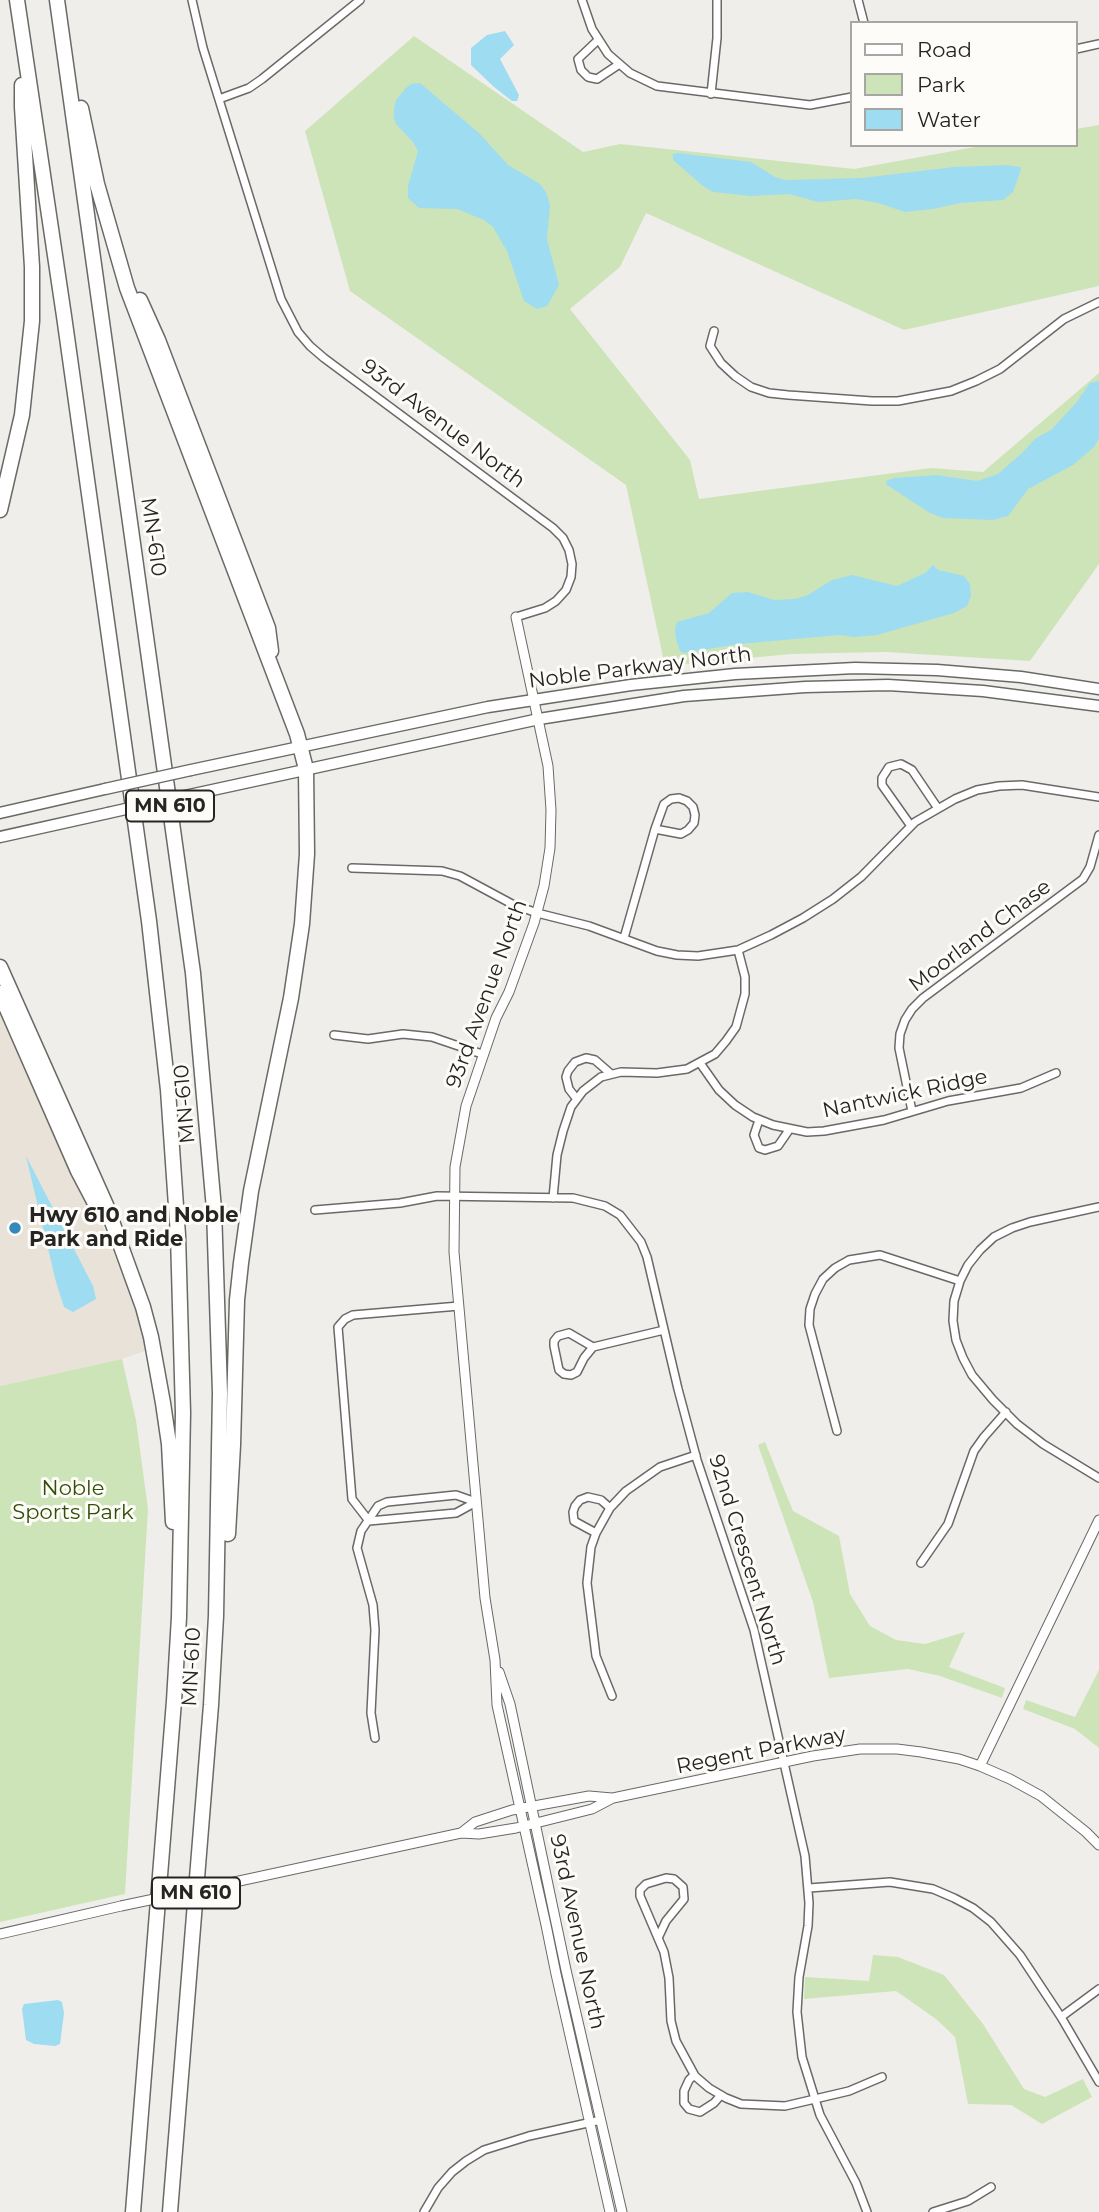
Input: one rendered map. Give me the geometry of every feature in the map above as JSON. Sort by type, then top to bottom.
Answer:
[{"type":"highway","name":"MN 610","points":[[17,0],[23,48]]},
{"type":"highway","name":"MN-610","points":[[57,0],[173,824],[201,1048],[214,1209],[220,1458],[216,1616],[172,2212]]},
{"type":"highway","points":[[63,0],[89,149],[114,248],[159,376],[301,746],[306,769],[307,854],[301,935],[282,1046],[251,1191],[241,1262],[236,1319],[231,1489],[227,1545],[216,1616]]},
{"type":"highway","name":"MN-610","points":[[23,48],[149,921],[168,1090],[178,1235],[183,1390],[182,1540],[174,1701],[133,2212]]},
{"type":"highway","points":[[0,510],[22,415],[32,321],[32,267],[22,107],[23,48]]},
{"type":"highway","points":[[0,967],[106,1205],[151,1337],[169,1444],[173,1504],[174,1701]]},
{"type":"highway","points":[[0,993],[78,1171],[128,1265]]},
{"type":"main road","name":"Noble Parkway North","points":[[0,813],[420,720],[631,685],[713,676],[842,668],[895,668],[982,673],[1099,689]]},
{"type":"main road","name":"Noble Parkway North","points":[[0,837],[538,719],[684,696],[848,685],[983,691],[1099,706]]},
{"type":"street","name":"93rd Avenue North","points":[[192,0],[203,48],[281,299],[298,332],[324,358],[553,528],[563,538],[572,564],[571,577],[556,601],[545,608],[516,617],[548,766],[550,848],[537,913],[482,1054],[460,1133],[453,1196],[454,1252],[485,1598],[495,1660],[497,1705],[610,2212]]},
{"type":"street","points":[[219,99],[249,88],[262,79],[360,0]]},
{"type":"street","points":[[582,0],[586,16],[598,40],[618,65],[630,74],[657,86],[810,105],[850,97]]},
{"type":"street","points":[[711,94],[717,38],[717,0]]},
{"type":"street","points":[[858,0],[863,21]]},
{"type":"street","points":[[598,40],[578,59],[581,69],[588,77],[597,79],[618,65]]},
{"type":"street","points":[[1078,49],[1099,44]]},
{"type":"street","points":[[714,331],[710,346],[735,376],[751,387],[788,396],[898,401],[951,391],[976,381],[1000,369],[1064,320],[1099,302]]},
{"type":"street","points":[[911,826],[882,785],[882,778],[889,767],[901,764],[912,770],[937,807]]},
{"type":"street","points":[[352,868],[442,871],[460,876],[512,904],[537,913],[589,926],[657,951],[698,956],[738,950],[771,935],[833,899],[861,877],[911,826],[937,807],[976,790],[1022,785],[1099,797]]},
{"type":"street","points":[[624,938],[655,829],[664,804],[679,798],[693,807],[694,823],[688,830],[681,834],[655,829]]},
{"type":"street","name":"Moorland Chase","points":[[912,1111],[899,1048],[900,1034],[912,1009],[1083,879],[1090,867],[1099,835]]},
{"type":"street","points":[[315,1210],[400,1203],[437,1196],[553,1198],[557,1155],[576,1098],[601,1077],[611,1074],[687,1069],[715,1054],[726,1041],[736,1027],[746,994],[738,950]]},
{"type":"street","points":[[334,1035],[368,1039],[403,1034],[432,1037],[482,1054]]},
{"type":"street","points":[[576,1098],[569,1089],[566,1077],[575,1062],[586,1058],[595,1060],[611,1074]]},
{"type":"street","name":"Nantwick Ridge","points":[[700,1063],[719,1090],[735,1105],[759,1120],[789,1130],[824,1131],[884,1120],[948,1101],[1021,1088],[1056,1073]]},
{"type":"street","points":[[759,1120],[754,1135],[760,1148],[765,1150],[778,1146],[789,1130]]},
{"type":"street","name":"92nd Crescent North","points":[[553,1198],[573,1198],[605,1206],[620,1215],[641,1242],[647,1257],[696,1455],[747,1607],[805,1856],[809,1888],[808,1926],[799,1977],[797,2012],[802,2057],[820,2115],[856,2183],[867,2212]]},
{"type":"street","points":[[1099,1207],[1012,1228],[994,1237],[968,1265],[960,1281],[954,1301],[953,1321],[956,1340],[972,1375],[1006,1412],[1043,1444],[1099,1479]]},
{"type":"street","points":[[837,1430],[809,1325],[810,1309],[824,1279],[835,1268],[849,1260],[880,1255],[960,1281]]},
{"type":"street","points":[[369,1521],[352,1499],[338,1327],[352,1315],[459,1306]]},
{"type":"street","points":[[593,1347],[569,1333],[558,1336],[554,1346],[559,1370],[571,1375],[577,1372],[593,1347],[664,1330]]},
{"type":"street","points":[[921,1563],[948,1524],[974,1451],[1006,1412]]},
{"type":"street","points":[[612,1696],[596,1656],[588,1604],[588,1562],[596,1533],[610,1508],[626,1490],[660,1467],[696,1455]]},
{"type":"street","points":[[374,1738],[371,1713],[375,1655],[373,1605],[357,1548],[361,1531],[378,1506],[387,1502],[456,1495],[476,1502]]},
{"type":"street","points":[[596,1533],[573,1521],[575,1506],[588,1497],[601,1500],[610,1508]]},
{"type":"street","points":[[369,1521],[456,1513],[476,1502]]},
{"type":"street","points":[[980,1766],[1099,1520]]},
{"type":"street","name":"93rd Avenue North","points":[[495,1660],[510,1704],[569,1984],[622,2212]]},
{"type":"street","name":"Regent Parkway","points":[[461,1833],[479,1834],[536,1824],[592,1809],[613,1798],[847,1750],[875,1749],[940,1755],[980,1766],[1041,1797],[1099,1845]]},
{"type":"street","name":"Regent Parkway","points":[[461,1833],[475,1822],[520,1808],[589,1796],[613,1798]]},
{"type":"street","points":[[0,1934],[461,1833]]},
{"type":"street","points":[[658,1938],[666,1921],[684,1899],[683,1887],[674,1879],[646,1884],[640,1890],[641,1903],[658,1938],[669,1978],[671,2021],[676,2041],[694,2075],[721,2095],[741,2104],[785,2106],[849,2091],[882,2077]]},
{"type":"street","points":[[809,1888],[890,1882],[933,1889],[973,1908],[1005,1936],[1020,1955],[1099,2082]]},
{"type":"street","points":[[1061,2017],[1099,1989]]},
{"type":"street","points":[[694,2075],[684,2091],[684,2103],[688,2109],[700,2112],[715,2103],[721,2095]]},
{"type":"street","points":[[424,2212],[438,2188],[452,2172],[484,2150],[529,2136],[601,2120]]},
{"type":"street","points":[[933,2212],[968,2201],[991,2187]]},
{"type":"shaded area","points":[[0,1005],[101,1221],[148,1350],[122,1359],[0,1386]]},
{"type":"green space","points":[[414,36],[583,152],[620,144],[854,169],[975,147],[1078,147],[1078,129],[1099,125],[1099,286],[904,330],[646,213],[620,267],[570,309],[690,460],[699,499],[931,468],[983,472],[1099,373],[1099,564],[1030,661],[886,652],[791,654],[665,666],[626,485],[350,291],[305,131]]},
{"type":"green space","name":"Noble Sports Park","points":[[122,1359],[136,1420],[148,1509],[125,1894],[0,1922],[0,1386]]},
{"type":"green space","points":[[765,1442],[793,1511],[839,1536],[850,1594],[870,1626],[896,1640],[925,1644],[965,1632],[949,1667],[1005,1688],[1002,1698],[940,1676],[908,1669],[829,1678],[813,1602],[758,1445]]},
{"type":"green space","points":[[1099,1670],[1099,1748],[1075,1729],[1023,1709],[1026,1700],[1075,1717]]},
{"type":"green space","points":[[873,1955],[898,1957],[944,1975],[983,2024],[1024,2089],[1045,2097],[1083,2079],[1092,2097],[1042,2124],[1011,2105],[968,2104],[955,2037],[936,2019],[896,1991],[804,1999],[805,1977],[869,1981]]},
{"type":"water","points":[[505,31],[514,45],[500,59],[519,95],[517,101],[512,101],[494,87],[471,65],[471,48],[487,35]]},
{"type":"water","points":[[420,83],[480,134],[508,165],[540,184],[546,192],[550,205],[547,239],[559,285],[547,306],[537,309],[524,301],[507,251],[493,227],[484,220],[457,209],[419,208],[408,198],[408,186],[418,151],[396,124],[394,108],[396,100],[406,88]]},
{"type":"water","points":[[673,154],[751,162],[785,180],[862,178],[954,167],[1006,165],[1020,167],[1021,170],[1013,192],[1003,200],[960,203],[905,212],[856,199],[818,202],[789,194],[751,196],[713,192],[673,160]]},
{"type":"water","points":[[1099,381],[1099,438],[1094,447],[1073,465],[1028,489],[1008,516],[993,520],[943,518],[930,513],[887,485],[886,481],[894,478],[937,475],[977,481],[998,474],[1036,438],[1051,430],[1090,383]]},
{"type":"water","points":[[933,565],[938,570],[964,576],[970,584],[971,596],[967,606],[954,613],[877,635],[839,635],[739,644],[684,653],[680,651],[676,639],[677,622],[709,613],[732,593],[748,592],[774,600],[795,599],[808,595],[832,580],[852,575],[897,586],[925,573]]},
{"type":"water","points":[[26,1156],[93,1286],[96,1299],[73,1312],[64,1307],[56,1282]]},
{"type":"water","points":[[58,2000],[62,2002],[64,2013],[60,2044],[34,2044],[26,2040],[22,2009],[24,2004]]},
{"type":"place","name":"Hwy 610 and Noble Park and Ride","points":[[15,1228]]}]
